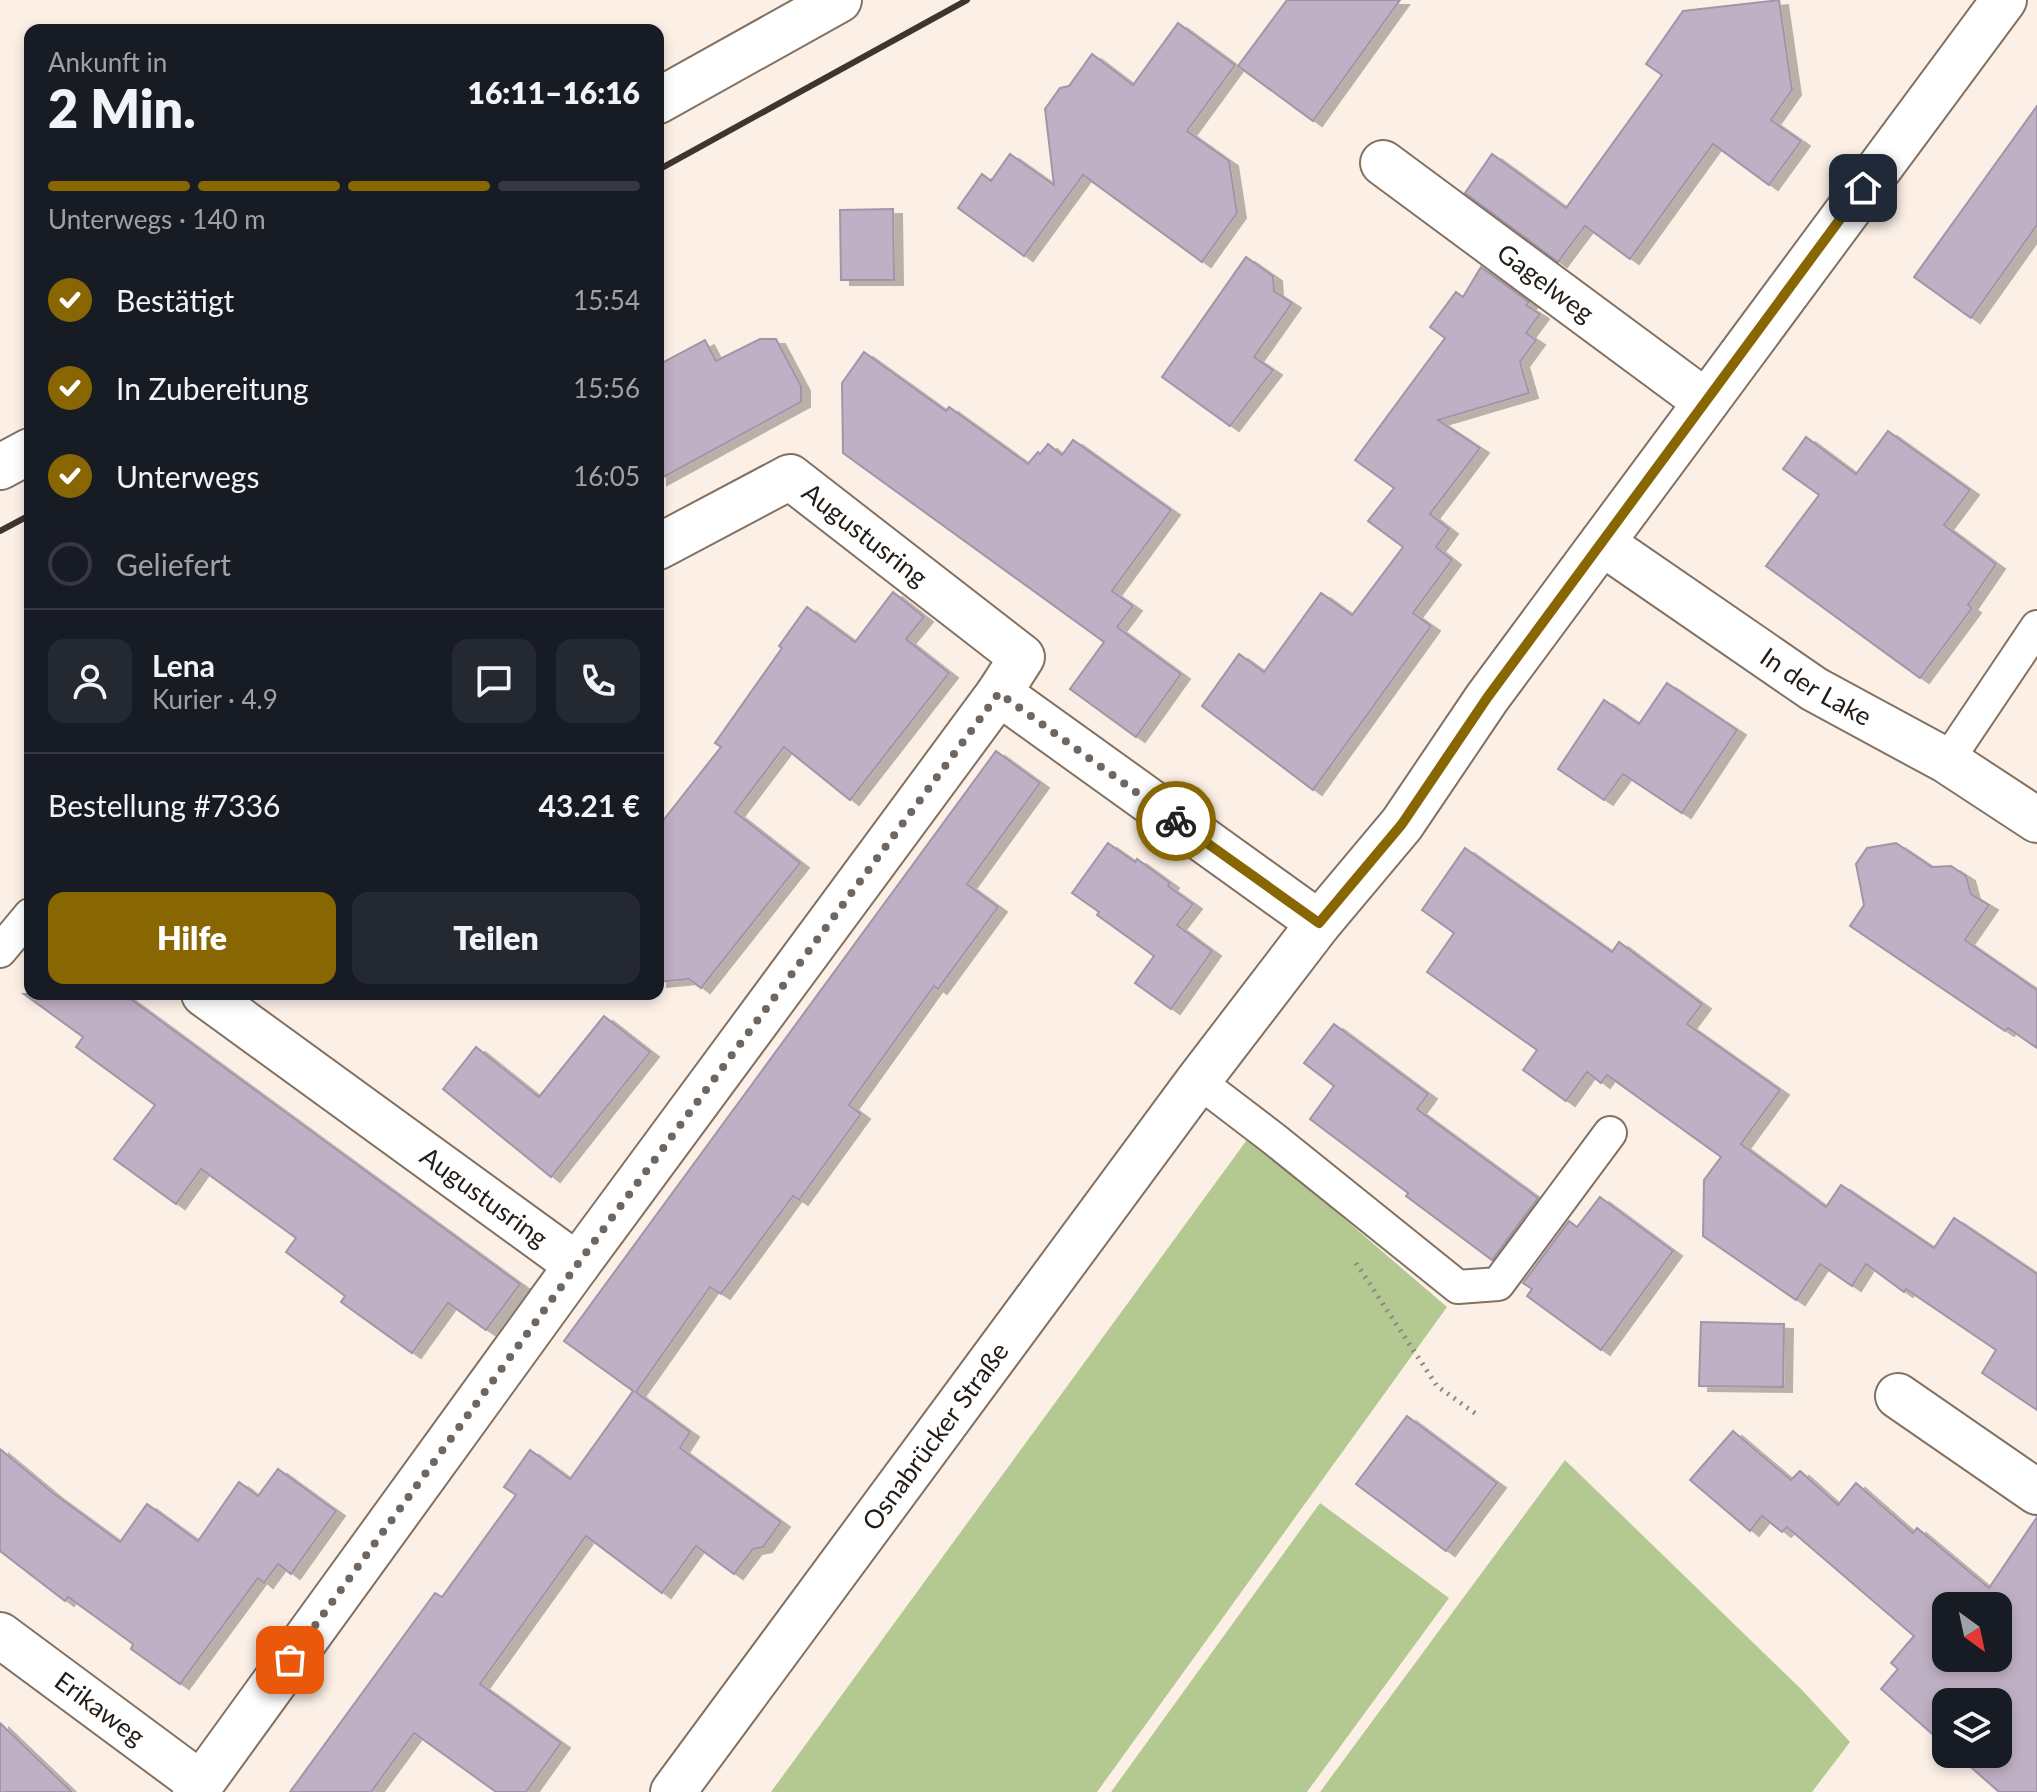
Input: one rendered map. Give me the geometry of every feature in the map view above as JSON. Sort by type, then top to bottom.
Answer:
[{"type":"street","points":[[664,98],[839,0]]},
{"type":"street","name":"Osnabrücker Straße","points":[[673,1792],[1198,1081],[1319,923],[1402,824],[1487,698],[2004,0]]},
{"type":"street","name":"Gagelweg","points":[[1383,163],[1706,402]]},
{"type":"street","points":[[0,467],[24,454]]},
{"type":"street","name":"Augustusring","points":[[212,1000],[577,1265],[999,693],[1022,657],[790,477],[664,544]]},
{"type":"street","name":"In der Lake","points":[[1602,543],[1814,689],[1947,761],[2037,820]]},
{"type":"street","points":[[999,693],[1319,923]]},
{"type":"street","points":[[198,1788],[577,1265]]},
{"type":"street","points":[[1898,1396],[2037,1492]]},
{"type":"street","name":"Erikaweg","points":[[0,1635],[198,1788]]},
{"type":"lane","points":[[1947,761],[2037,627]]},
{"type":"lane","points":[[0,951],[24,922]]},
{"type":"lane","points":[[1198,1081],[1458,1287],[1498,1284],[1610,1133]]},
{"type":"path","points":[[1351,1256],[1437,1386],[1476,1414]]},
{"type":"green space","points":[[1249,1137],[1447,1307],[1097,1792],[771,1792]]},
{"type":"green space","points":[[1565,1460],[1803,1691],[1850,1742],[1812,1792],[1320,1792]]},
{"type":"green space","points":[[1320,1503],[1449,1598],[1307,1792],[1111,1792]]},
{"type":"building","points":[[1287,0],[1400,0],[1313,121],[1238,66]]},
{"type":"building","points":[[1779,0],[1792,90],[1771,120],[1801,141],[1769,185],[1713,144],[1630,259],[1585,226],[1558,262],[1465,193],[1492,154],[1566,208],[1662,75],[1646,64],[1683,11]]},
{"type":"building","points":[[1178,23],[1235,65],[1187,131],[1229,161],[1237,213],[1202,262],[1083,175],[1024,256],[958,208],[982,174],[991,181],[1010,154],[1054,185],[1045,109],[1060,88],[1069,86],[1092,54],[1133,85]]},
{"type":"building","points":[[2037,106],[2037,225],[1971,318],[1914,277]]},
{"type":"building","points":[[893,209],[894,280],[841,280],[840,210]]},
{"type":"building","points":[[1246,257],[1273,276],[1274,291],[1292,303],[1254,357],[1273,370],[1230,426],[1162,377]]},
{"type":"building","points":[[1481,267],[1529,302],[1526,305],[1540,314],[1526,333],[1536,340],[1520,362],[1529,393],[1438,420],[1480,448],[1430,514],[1449,529],[1436,547],[1452,560],[1413,613],[1431,626],[1313,790],[1202,706],[1239,654],[1264,672],[1321,593],[1352,615],[1403,547],[1368,521],[1394,488],[1355,460],[1445,338],[1430,327],[1456,292],[1463,297]]},
{"type":"building","points":[[760,339],[776,339],[801,386],[801,402],[664,477],[664,362],[705,340],[716,361]]},
{"type":"building","points":[[864,352],[946,411],[949,407],[1028,464],[1048,444],[1062,455],[1073,440],[1171,510],[1112,591],[1133,606],[1117,627],[1181,674],[1136,737],[1070,689],[1104,642],[843,453],[842,383]]},
{"type":"building","points":[[1888,431],[1970,490],[1944,525],[1996,564],[1968,605],[1972,608],[1920,678],[1766,566],[1819,495],[1783,469],[1806,437],[1856,474]]},
{"type":"building","points":[[893,592],[924,617],[906,639],[949,673],[850,800],[784,747],[735,812],[800,863],[701,988],[689,979],[664,981],[664,819],[721,747],[715,743],[807,607],[855,642]]},
{"type":"building","points":[[1667,683],[1737,730],[1682,813],[1623,774],[1604,800],[1558,769],[1604,700],[1639,724]]},
{"type":"building","points":[[996,751],[1040,783],[967,884],[998,907],[938,989],[934,986],[849,1105],[861,1114],[799,1200],[793,1196],[721,1294],[710,1287],[636,1392],[690,1432],[680,1448],[781,1522],[763,1547],[753,1549],[734,1574],[696,1546],[662,1593],[586,1536],[480,1684],[561,1743],[526,1792],[496,1792],[414,1733],[371,1792],[290,1792],[435,1593],[442,1597],[516,1495],[504,1487],[530,1450],[570,1479],[633,1391],[564,1341]]},
{"type":"building","points":[[1108,843],[1135,862],[1137,859],[1193,904],[1177,925],[1212,951],[1171,1009],[1135,983],[1154,956],[1072,893]]},
{"type":"building","points":[[1896,843],[1932,867],[1951,866],[1966,876],[1971,894],[1989,905],[1965,940],[2037,990],[2037,1048],[2008,1028],[2005,1031],[1850,926],[1864,905],[1856,864],[1867,848]]},
{"type":"building","points":[[1465,848],[1612,952],[1619,942],[1702,1004],[1687,1024],[1780,1090],[1741,1144],[1826,1207],[1841,1185],[1934,1248],[1954,1218],[2037,1274],[2037,1410],[1982,1373],[1996,1350],[1866,1264],[1852,1286],[1820,1264],[1796,1300],[1703,1236],[1704,1180],[1721,1157],[1607,1075],[1601,1083],[1587,1072],[1566,1101],[1523,1070],[1537,1050],[1427,972],[1454,933],[1422,910]]},
{"type":"building","points":[[32,1000],[132,1000],[520,1284],[486,1330],[448,1303],[412,1353],[341,1302],[345,1296],[286,1252],[296,1238],[201,1169],[176,1204],[114,1159],[155,1105],[76,1047],[83,1037]]},
{"type":"building","points":[[604,1016],[650,1052],[551,1177],[443,1089],[476,1047],[539,1097]]},
{"type":"building","points":[[1334,1024],[1428,1094],[1417,1109],[1538,1198],[1492,1260],[1310,1119],[1334,1086],[1304,1063]]},
{"type":"building","points":[[1600,1197],[1673,1251],[1601,1350],[1527,1296],[1532,1289],[1523,1283],[1569,1221],[1577,1227]]},
{"type":"building","points":[[1701,1322],[1784,1324],[1783,1387],[1699,1386]]},
{"type":"building","points":[[1407,1416],[1497,1483],[1446,1551],[1356,1484]]},
{"type":"building","points":[[1733,1431],[1791,1480],[1800,1471],[1838,1505],[1856,1483],[1913,1533],[1917,1528],[1989,1588],[2037,1517],[2037,1792],[1999,1792],[1972,1768],[2012,1768],[2012,1688],[1932,1688],[1932,1734],[1881,1689],[1898,1669],[1891,1663],[1914,1636],[1787,1527],[1782,1532],[1762,1516],[1750,1531],[1690,1480]]},
{"type":"building","points":[[0,1449],[120,1542],[147,1504],[198,1541],[239,1482],[258,1496],[278,1469],[336,1511],[291,1574],[278,1564],[264,1583],[258,1578],[180,1684],[131,1649],[133,1644],[68,1597],[65,1601],[0,1551]]},
{"type":"building","points":[[0,1723],[72,1792],[0,1792]]},
{"type":"railway","points":[[664,167],[967,0]]},
{"type":"railway","points":[[0,531],[24,518]]},
{"type":"way so far","points":[[290,1660],[999,693],[1176,821]]},
{"type":"route","points":[[1176,821],[1319,923],[1402,824],[1487,698],[1863,188]]}]
